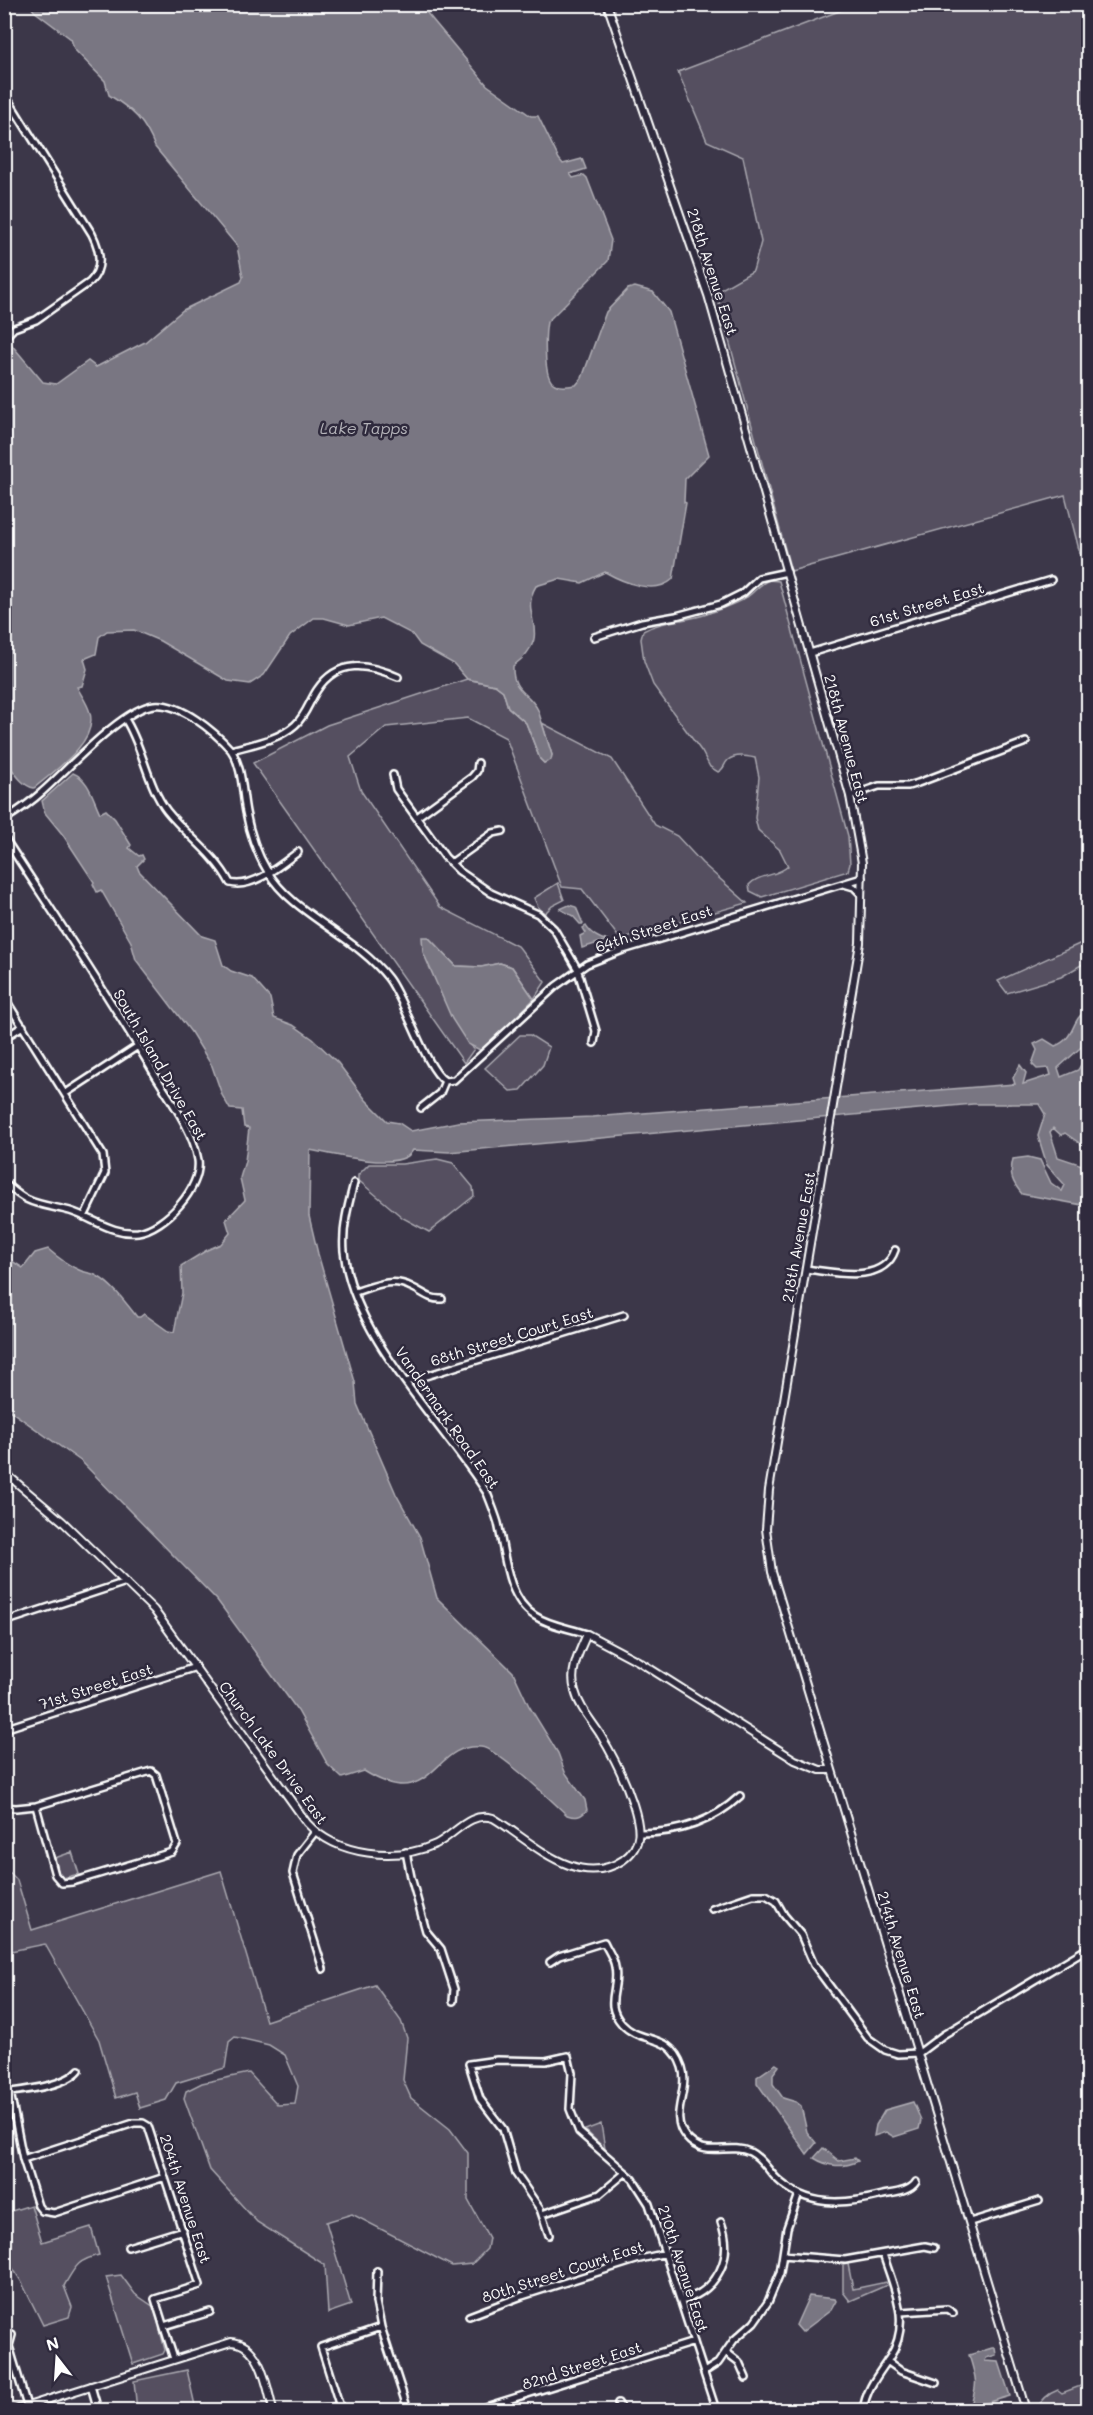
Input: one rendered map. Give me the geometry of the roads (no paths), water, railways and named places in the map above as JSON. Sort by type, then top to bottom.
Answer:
[{"type":"street","name":"218th Avenue East","points":[[607,4],[708,295],[850,796],[860,847],[862,878],[860,943],[767,1504]]},
{"type":"street","points":[[4,93],[92,234],[98,248],[100,262],[90,282],[36,320],[14,328],[4,338]]},
{"type":"street","points":[[594,637],[642,622],[676,616],[721,603],[742,593],[759,578],[787,572]]},
{"type":"street","name":"61st Street East","points":[[810,653],[1051,580]]},
{"type":"street","points":[[231,750],[277,736],[289,729],[300,721],[323,682],[341,670],[352,666],[371,666],[398,677]]},
{"type":"street","points":[[4,820],[29,804],[125,719],[149,706],[166,706],[206,727],[231,750],[238,765],[250,831],[268,873],[296,902],[356,945],[378,966],[393,986],[439,1076],[446,1081]]},
{"type":"street","points":[[125,719],[136,739],[157,794],[167,810],[224,869],[230,883],[250,881],[268,873],[298,852]]},
{"type":"street","points":[[850,796],[879,786],[908,786],[1026,742]]},
{"type":"street","points":[[417,817],[472,777],[477,771],[478,763]]},
{"type":"street","points":[[393,775],[396,789],[451,863],[479,887],[527,908],[547,921],[554,929],[578,968],[596,1031],[594,1043]]},
{"type":"street","points":[[451,863],[492,833],[503,831]]},
{"type":"street","name":"South Island Drive East","points":[[4,837],[138,1046],[188,1131],[196,1152],[198,1171],[180,1205],[147,1229],[135,1232],[119,1231],[84,1217],[26,1199],[4,1183]]},
{"type":"street","name":"64th Street East","points":[[421,1108],[440,1093],[446,1081],[454,1080],[578,968],[623,950],[862,878]]},
{"type":"street","points":[[839,884],[854,887],[862,897]]},
{"type":"street","points":[[4,997],[100,1148],[105,1161],[101,1183],[84,1217]]},
{"type":"street","points":[[4,1038],[23,1026]]},
{"type":"street","points":[[66,1093],[138,1046]]},
{"type":"street","name":"Vandermark Road East","points":[[354,1183],[345,1224],[344,1242],[345,1260],[355,1292],[376,1338],[487,1493],[498,1521],[511,1580],[520,1601],[529,1612],[540,1618],[587,1634],[638,1661],[795,1760],[820,1770],[831,1770]]},
{"type":"street","points":[[806,1269],[853,1274],[868,1272],[883,1267],[892,1260],[895,1250]]},
{"type":"street","points":[[355,1292],[393,1282],[410,1286],[430,1298],[442,1299]]},
{"type":"street","name":"68th Street Court East","points":[[406,1382],[624,1315]]},
{"type":"street","name":"Church Lake Drive East","points":[[4,1472],[62,1521],[160,1618],[307,1823],[315,1832],[328,1840],[356,1850],[381,1853],[406,1852],[433,1845],[474,1818],[484,1816],[503,1824],[561,1863],[579,1868],[601,1869],[614,1865],[629,1855],[637,1845],[641,1833]]},
{"type":"street","name":"214th Avenue East","points":[[767,1504],[767,1540],[774,1584],[919,2053],[1025,2408]]},
{"type":"street","points":[[4,1622],[126,1582]]},
{"type":"street","points":[[587,1634],[574,1668],[575,1692],[626,1782],[641,1833],[668,1831],[699,1824],[729,1806],[740,1796]]},
{"type":"street","name":"71st Street East","points":[[4,1729],[196,1667]]},
{"type":"street","points":[[4,1807],[36,1806],[152,1771],[156,1775],[176,1837],[176,1847],[172,1852],[62,1883],[55,1875],[36,1806]]},
{"type":"street","points":[[315,1832],[297,1855],[293,1873],[323,1969]]},
{"type":"street","points":[[406,1852],[426,1931],[441,1949],[454,1989],[453,2001]]},
{"type":"street","points":[[712,1909],[753,1895],[759,1894],[772,1898],[801,1935],[814,1965],[868,2038],[875,2046],[898,2054],[919,2053],[943,2035],[1089,1948]]},
{"type":"street","points":[[550,1962],[559,1956],[604,1942],[615,1967],[612,1998],[617,2018],[631,2031],[664,2043],[680,2061],[684,2082],[678,2116],[681,2129],[688,2139],[705,2150],[737,2149],[750,2152],[780,2181],[799,2194],[823,2202],[848,2203],[909,2189],[916,2182]]},
{"type":"street","name":"210th Avenue East","points":[[542,2214],[516,2175],[507,2137],[480,2099],[469,2064],[497,2060],[546,2061],[568,2056],[573,2073],[570,2109],[575,2125],[584,2138],[639,2186],[649,2204],[716,2410]]},
{"type":"street","points":[[80,2070],[70,2078],[7,2093],[23,2159],[38,2206],[46,2213],[54,2213],[165,2177]]},
{"type":"street","name":"204th Avenue East","points":[[23,2159],[134,2123],[143,2123],[150,2129],[200,2285],[155,2299],[164,2326]]},
{"type":"street","points":[[549,2235],[542,2214],[600,2194],[625,2173]]},
{"type":"street","points":[[704,2372],[718,2362],[734,2340],[754,2322],[768,2301],[776,2284],[788,2228],[799,2194]]},
{"type":"street","points":[[970,2222],[1039,2201]]},
{"type":"street","points":[[681,2301],[704,2291],[719,2273],[726,2245],[721,2222]]},
{"type":"street","points":[[128,2247],[183,2230]]},
{"type":"street","points":[[783,2255],[844,2260],[926,2246],[934,2248]]},
{"type":"street","name":"80th Street Court East","points":[[469,2316],[522,2296],[666,2253]]},
{"type":"street","points":[[863,2410],[869,2387],[887,2361],[898,2339],[901,2312],[883,2254]]},
{"type":"street","points":[[377,2271],[376,2302],[381,2327],[408,2410]]},
{"type":"street","points":[[901,2312],[947,2309],[953,2313]]},
{"type":"street","points":[[174,2359],[164,2326],[210,2312]]},
{"type":"street","points":[[322,2410],[341,2408],[321,2347],[381,2327]]},
{"type":"street","points":[[12,2336],[9,2346],[27,2406]]},
{"type":"street","points":[[15,2410],[174,2359],[231,2342],[240,2342],[250,2348],[258,2362],[273,2410]]},
{"type":"street","name":"82nd Street East","points":[[476,2410],[694,2342]]},
{"type":"street","points":[[726,2352],[739,2362],[746,2378]]},
{"type":"street","points":[[887,2361],[901,2370],[936,2383]]},
{"type":"street","points":[[91,2386],[98,2410]]},
{"type":"street","points":[[618,2403],[622,2410]]},
{"type":"street","points":[[1010,2410],[1025,2408]]},
{"type":"water","name":"Lake Tapps","points":[[30,5],[422,5],[487,85],[531,116],[538,116],[563,164],[582,159],[586,169],[570,174],[573,178],[584,175],[587,178],[611,240],[608,261],[547,322],[546,354],[550,379],[559,386],[576,385],[582,378],[606,312],[628,289],[635,287],[653,292],[669,312],[709,455],[685,479],[684,502],[686,503],[673,579],[666,584],[648,587],[621,580],[605,572],[582,583],[559,579],[536,586],[531,597],[535,634],[526,654],[513,666],[513,675],[518,687],[538,710],[552,755],[551,760],[544,763],[540,759],[526,723],[508,707],[503,691],[495,685],[467,679],[454,664],[420,645],[412,634],[381,618],[349,625],[324,618],[314,618],[290,636],[264,675],[250,684],[228,681],[160,641],[134,630],[107,631],[99,637],[96,654],[84,659],[87,669],[82,686],[77,687],[90,713],[91,724],[81,745],[62,765],[34,788],[21,781],[4,759],[5,350],[11,344],[43,382],[56,384],[88,361],[96,367],[145,342],[183,310],[241,282],[243,277],[237,246],[155,147],[142,123],[131,111],[109,95],[105,81],[74,49],[71,39],[34,11]]},
{"type":"water","points":[[73,773],[87,785],[100,813],[106,810],[115,819],[131,845],[129,848],[139,856],[142,855],[144,859],[137,866],[139,871],[202,936],[215,940],[223,965],[231,971],[252,978],[270,998],[274,1018],[293,1025],[313,1039],[338,1063],[366,1100],[387,1121],[399,1123],[411,1131],[458,1122],[592,1117],[1015,1084],[1013,1078],[1020,1065],[1026,1073],[1023,1084],[1051,1075],[1049,1068],[1037,1069],[1032,1064],[1037,1050],[1034,1044],[1044,1039],[1055,1046],[1062,1043],[1070,1034],[1078,1018],[1088,1009],[1088,1041],[1058,1068],[1061,1077],[1078,1070],[1088,1053],[1088,1149],[1065,1133],[1061,1135],[1053,1128],[1050,1132],[1058,1157],[1088,1167],[1088,1206],[1022,1194],[1014,1182],[1011,1174],[1013,1159],[1028,1157],[1040,1160],[1051,1183],[1062,1191],[1065,1185],[1047,1165],[1038,1136],[1045,1114],[1039,1104],[973,1104],[449,1152],[413,1150],[406,1157],[386,1161],[359,1159],[310,1150],[309,1216],[355,1382],[357,1404],[396,1494],[420,1537],[437,1598],[513,1672],[529,1706],[558,1753],[565,1772],[585,1800],[587,1810],[576,1817],[567,1815],[500,1756],[481,1747],[465,1748],[452,1754],[419,1781],[405,1785],[387,1782],[364,1771],[342,1778],[328,1765],[298,1711],[217,1600],[82,1462],[5,1407],[4,1256],[23,1268],[35,1253],[48,1249],[75,1268],[103,1279],[119,1294],[137,1317],[144,1314],[168,1331],[174,1332],[182,1293],[181,1266],[221,1244],[230,1233],[226,1220],[245,1200],[240,1178],[245,1161],[249,1128],[244,1127],[242,1110],[230,1109],[222,1095],[212,1066],[191,1032],[136,960],[131,942],[101,890],[97,892],[94,882],[63,835],[45,813],[42,801]]},
{"type":"water","points":[[569,905],[576,907],[583,924],[560,909]]},
{"type":"water","points":[[586,926],[596,936],[608,940],[582,948],[580,936],[586,933],[583,928]]},
{"type":"water","points":[[422,937],[428,937],[456,966],[481,967],[500,963],[512,967],[534,999],[482,1051],[468,1044],[452,1019],[423,952]]},
{"type":"water","points":[[776,2064],[779,2066],[773,2074],[773,2084],[783,2098],[801,2106],[807,2132],[816,2143],[807,2154],[757,2083],[757,2077]]},
{"type":"water","points":[[913,2102],[921,2120],[919,2129],[894,2137],[886,2132],[874,2136],[876,2125],[885,2110]]},
{"type":"water","points":[[823,2148],[839,2161],[855,2158],[858,2161],[842,2166],[830,2165],[814,2158]]},
{"type":"water","points":[[809,2296],[836,2301],[831,2310],[802,2332],[796,2325]]},
{"type":"water","points":[[995,2348],[996,2355],[986,2358],[985,2361],[999,2362],[1010,2396],[970,2408],[975,2382],[969,2355]]}]
